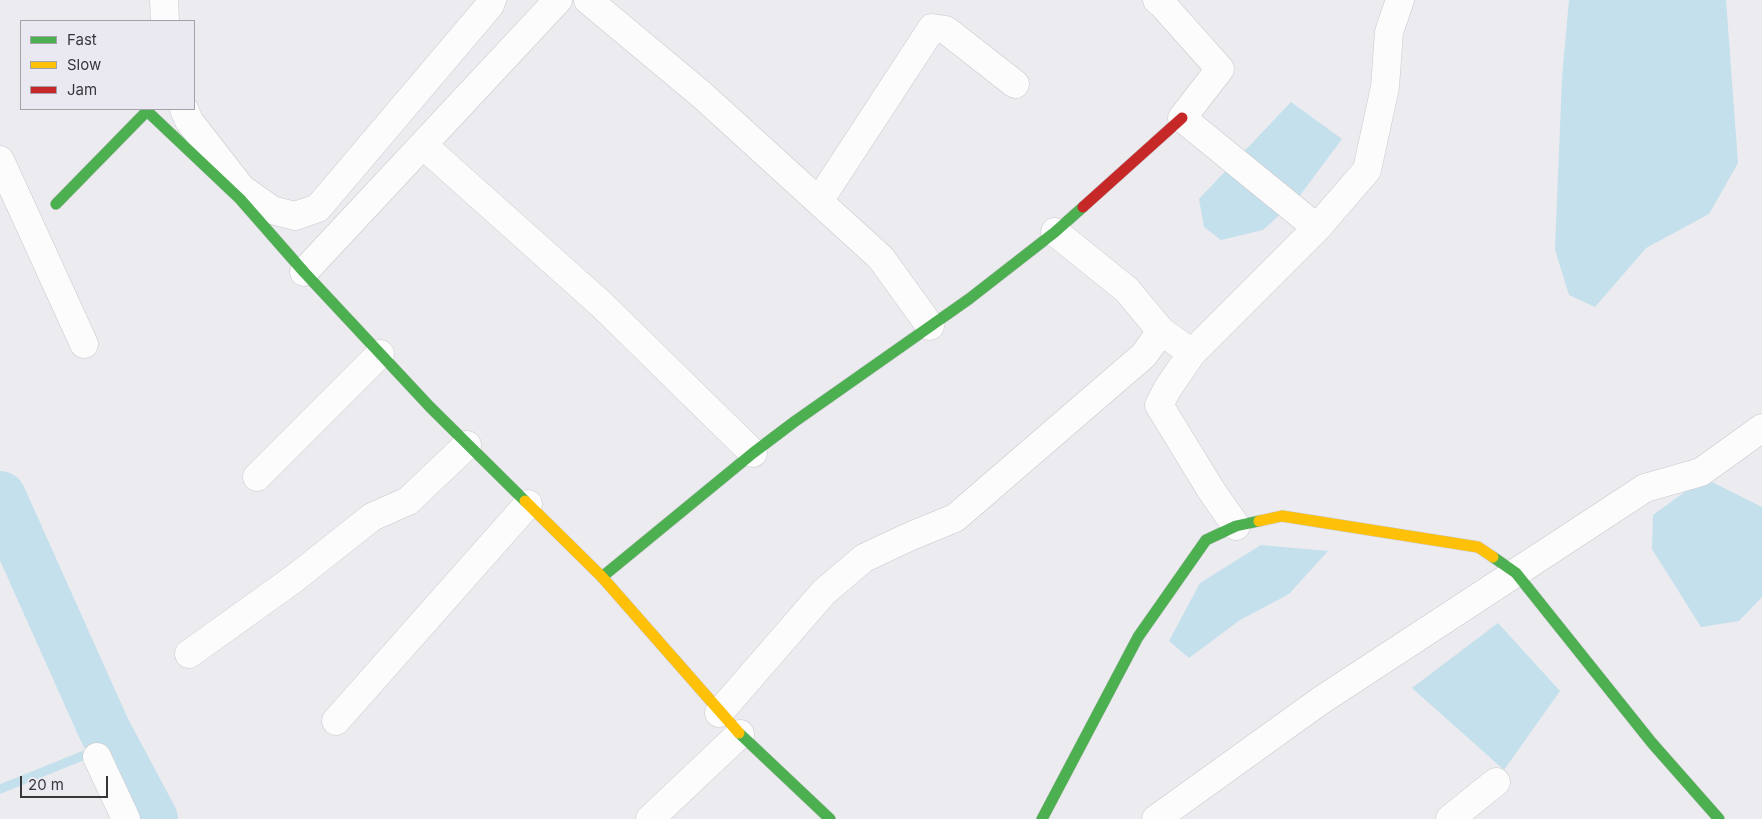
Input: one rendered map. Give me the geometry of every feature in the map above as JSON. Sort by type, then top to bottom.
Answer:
[{"type":"street","points":[[164,0],[165,20]]},
{"type":"street","points":[[184,110],[189,121],[242,189],[272,210],[295,216],[318,208],[490,5],[492,0]]},
{"type":"street","points":[[304,272],[558,0]]},
{"type":"street","points":[[588,0],[702,95],[881,258],[930,326]]},
{"type":"street","points":[[602,577],[753,453],[969,299],[1055,232],[1182,118],[1220,69],[1157,0]]},
{"type":"street","points":[[1236,526],[1211,490],[1159,406],[1168,388],[1192,353],[1308,221],[1367,170],[1385,87],[1389,32],[1400,0]]},
{"type":"street","points":[[819,201],[932,28],[946,30],[1015,84]]},
{"type":"street","points":[[56,204],[147,111],[240,200],[380,354],[468,445],[602,577],[740,734],[830,819]]},
{"type":"street","points":[[1182,118],[1308,221]]},
{"type":"street","points":[[423,145],[602,304],[753,453]]},
{"type":"street","points":[[0,160],[84,344]]},
{"type":"street","points":[[1055,232],[1127,290],[1161,331],[1192,353]]},
{"type":"street","points":[[719,712],[824,592],[864,558],[955,518],[1144,356],[1161,331]]},
{"type":"street","points":[[257,477],[380,354]]},
{"type":"street","points":[[1156,819],[1320,701],[1645,488],[1701,472],[1762,428]]},
{"type":"street","points":[[189,654],[295,578],[372,517],[408,500],[468,445]]},
{"type":"street","points":[[336,721],[528,504]]},
{"type":"street","points":[[1042,819],[1138,637],[1206,540],[1236,526],[1282,516],[1478,547],[1516,573],[1652,743],[1719,819]]},
{"type":"street","points":[[650,819],[740,734]]},
{"type":"street","points":[[96,757],[126,819]]},
{"type":"street","points":[[1450,819],[1496,782]]},
{"type":"water","points":[[1569,0],[1726,0],[1738,163],[1709,214],[1646,248],[1595,307],[1569,295],[1555,250],[1562,78]]},
{"type":"water","points":[[1291,102],[1342,139],[1298,198],[1263,230],[1221,240],[1204,227],[1199,199]]},
{"type":"water","points":[[1704,478],[1762,507],[1762,597],[1739,621],[1701,627],[1652,549],[1653,515]]},
{"type":"water","points":[[1261,545],[1328,551],[1289,594],[1240,620],[1189,658],[1169,641],[1200,583]]},
{"type":"water","points":[[1498,623],[1560,691],[1504,770],[1412,688]]},
{"type":"waterway","points":[[0,497],[104,729],[152,819]]},
{"type":"waterway","points":[[0,789],[112,744]]},
{"type":"traffic: fast","points":[[56,204],[147,111],[240,199],[304,272],[430,407],[525,501]]},
{"type":"traffic: fast","points":[[602,577],[753,453],[969,299],[1055,232],[1083,207]]},
{"type":"traffic: fast","points":[[1042,819],[1138,637],[1206,540],[1236,526],[1259,521]]},
{"type":"traffic: fast","points":[[1493,557],[1516,573],[1652,743],[1719,819]]},
{"type":"traffic: fast","points":[[739,733],[830,819]]},
{"type":"traffic: slow","points":[[525,501],[602,577],[739,733]]},
{"type":"traffic: slow","points":[[1259,521],[1282,516],[1478,547],[1493,557]]},
{"type":"traffic: jam","points":[[1083,207],[1182,118]]}]
